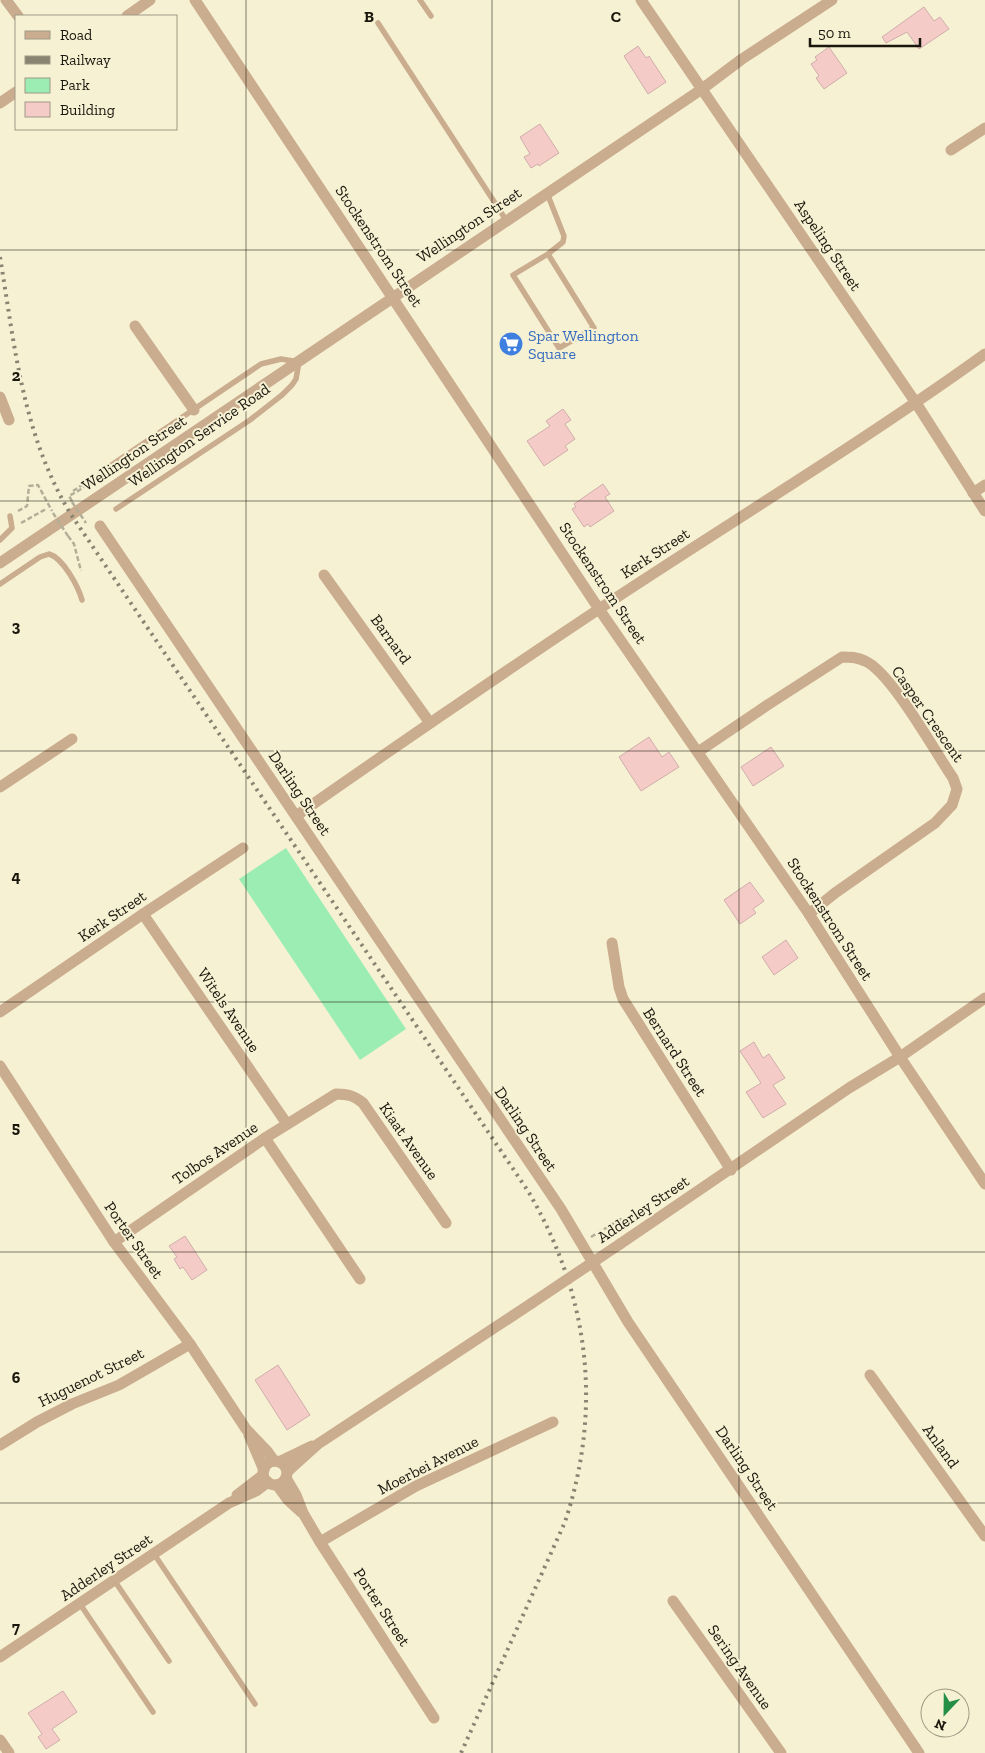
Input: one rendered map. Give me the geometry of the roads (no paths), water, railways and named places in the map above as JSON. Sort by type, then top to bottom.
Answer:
[{"type":"street","points":[[6,0],[17,15]]},
{"type":"street","points":[[128,15],[150,0]]},
{"type":"street","name":"Stockenstrom Street","points":[[195,0],[599,609],[809,914],[900,1057],[985,1184]]},
{"type":"street","name":"Aspeling Street","points":[[641,0],[916,404],[985,510]]},
{"type":"street","name":"Wellington Street","points":[[0,563],[832,0]]},
{"type":"street","points":[[0,103],[15,93]]},
{"type":"street","points":[[951,150],[985,128]]},
{"type":"street","points":[[135,326],[194,410]]},
{"type":"street","name":"Kerk Street","points":[[296,816],[430,722],[599,609],[916,404],[985,354]]},
{"type":"street","points":[[0,397],[9,420]]},
{"type":"street","points":[[973,493],[985,485]]},
{"type":"street","name":"Darling Street","points":[[100,526],[561,1209],[628,1322],[919,1753]]},
{"type":"street","name":"Barnard","points":[[324,575],[430,722]]},
{"type":"street","name":"Casper Crescent","points":[[698,752],[842,657],[854,657],[866,661],[880,672],[898,694],[953,778],[957,789],[952,805],[935,824],[835,893],[809,914]]},
{"type":"street","points":[[0,786],[72,739]]},
{"type":"street","name":"Kerk Street","points":[[0,1012],[243,848]]},
{"type":"street","name":"Witels Avenue","points":[[143,914],[287,1124]]},
{"type":"street","name":"Bernard Street","points":[[612,943],[619,987],[623,999],[731,1170]]},
{"type":"street","name":"Adderley Street","points":[[0,1657],[229,1503],[256,1491],[318,1444],[731,1170],[849,1088],[900,1057],[985,998]]},
{"type":"street","name":"Porter Street","points":[[0,1066],[114,1242],[190,1344],[246,1429],[274,1477],[296,1496],[303,1513],[320,1542],[434,1718]]},
{"type":"street","name":"Tolbos Avenue","points":[[114,1242],[287,1124],[336,1094]]},
{"type":"street","name":"Kiaat Avenue","points":[[336,1094],[352,1095],[363,1103],[446,1223]]},
{"type":"street","points":[[266,1138],[360,1279]]},
{"type":"street","name":"Huguenot Street","points":[[0,1430],[3,1442],[72,1404],[119,1385],[190,1344]]},
{"type":"street","name":"Anland","points":[[870,1375],[985,1536]]},
{"type":"street","name":"Moerbei Avenue","points":[[320,1542],[416,1486],[553,1422]]},
{"type":"street","name":"Porter Street","points":[[246,1429],[276,1462],[284,1465],[274,1477]]},
{"type":"street","name":"Adderley Street","points":[[274,1477],[267,1464],[318,1444]]},
{"type":"street","name":"Sering Avenue","points":[[673,1601],[781,1753]]},
{"type":"street","points":[[0,1740],[9,1753]]},
{"type":"lane","points":[[420,0],[432,16]]},
{"type":"lane","points":[[378,23],[506,220]]},
{"type":"lane","points":[[547,192],[564,236],[563,242],[548,254],[513,275],[559,348],[594,328],[548,254]]},
{"type":"lane","name":"Wellington Service Road","points":[[110,466],[261,364],[280,359],[299,362],[296,379],[292,385],[250,420],[116,509]]},
{"type":"lane","points":[[0,540],[12,528],[10,516]]},
{"type":"lane","points":[[0,584],[40,557],[49,554],[60,561],[77,586],[82,600]]},
{"type":"lane","points":[[154,1554],[255,1704]]},
{"type":"lane","points":[[114,1580],[169,1661]]},
{"type":"lane","points":[[80,1604],[153,1712]]},
{"type":"railway","points":[[0,257],[16,356],[31,420],[41,451],[70,513],[528,1191],[549,1230],[565,1270],[577,1311],[584,1352],[586,1394],[584,1436],[577,1479],[565,1522],[461,1753]]},
{"type":"place","name":"Spar Wellington Square","points":[[511,344]]}]
